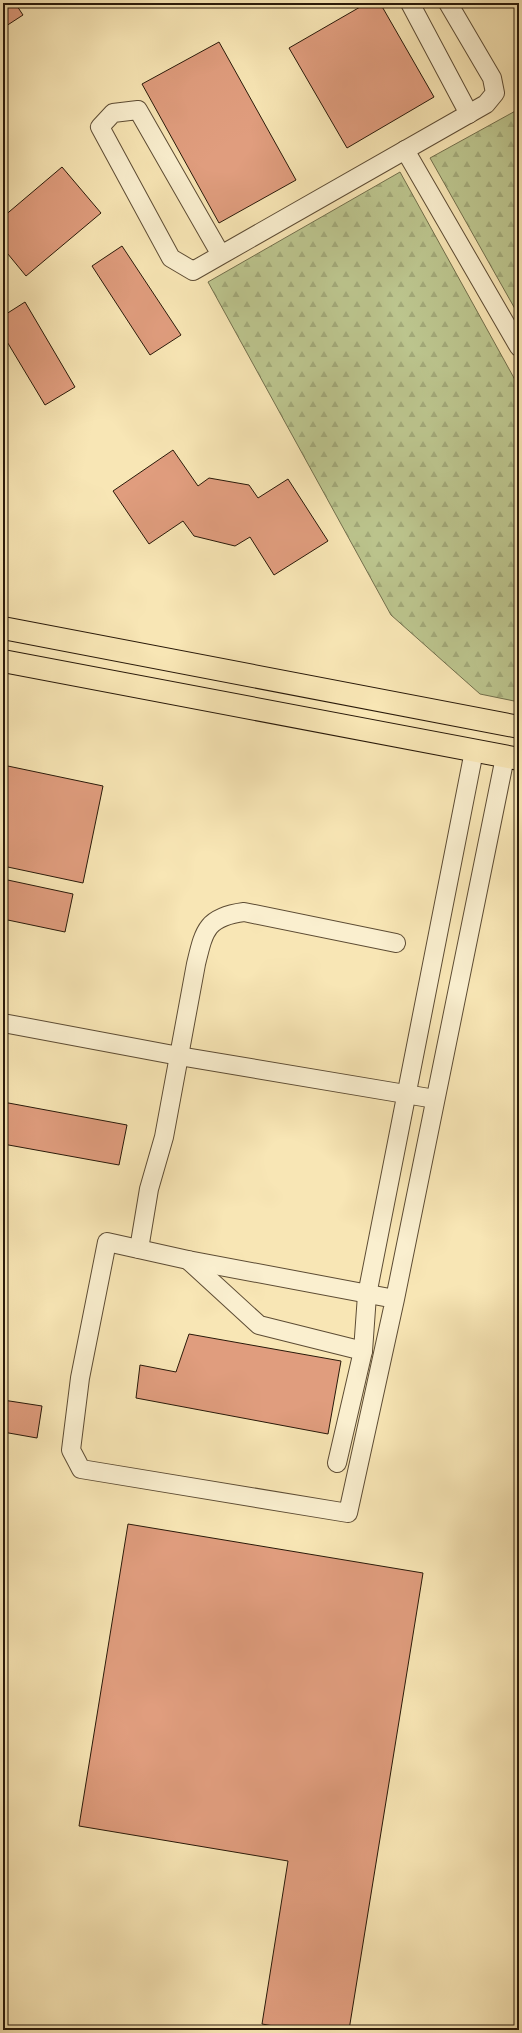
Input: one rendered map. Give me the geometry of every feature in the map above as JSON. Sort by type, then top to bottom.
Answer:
[{"type":"main road","points":[[3,628],[519,727]]},
{"type":"main road","points":[[3,661],[512,758]]},
{"type":"street","points":[[410,3],[470,114]]},
{"type":"street","points":[[221,255],[138,110],[113,113],[100,128],[171,258],[194,271],[486,104],[495,92],[492,78],[448,3]]},
{"type":"street","points":[[405,150],[519,347]]},
{"type":"street","points":[[337,1463],[363,1351],[367,1295],[474,751]]},
{"type":"street","points":[[395,1299],[367,1295],[188,1260],[107,1242],[80,1378],[71,1450],[81,1469],[348,1513],[395,1299],[435,1099],[512,758]]},
{"type":"street","points":[[138,1249],[149,1189],[164,1137],[202,937],[212,922],[226,914],[244,912],[396,943]]},
{"type":"street","points":[[3,1023],[179,1056],[435,1099]]},
{"type":"street","points":[[188,1260],[259,1325],[363,1351]]},
{"type":"green space","points":[[519,109],[519,316],[430,158]]},
{"type":"green space","points":[[400,172],[519,387],[519,702],[480,694],[391,615],[208,282]]},
{"type":"building","points":[[3,3],[15,3],[23,15],[3,28]]},
{"type":"building","points":[[367,3],[380,3],[434,97],[347,148],[289,48]]},
{"type":"building","points":[[219,42],[296,180],[219,223],[142,84]]},
{"type":"building","points":[[62,167],[101,213],[26,276],[3,248],[3,217]]},
{"type":"building","points":[[122,246],[181,335],[150,355],[92,266]]},
{"type":"building","points":[[25,302],[75,387],[45,405],[3,335],[3,316]]},
{"type":"building","points":[[173,450],[198,486],[209,478],[249,485],[258,498],[288,479],[328,541],[274,575],[250,537],[235,546],[194,536],[183,521],[149,544],[113,491]]},
{"type":"building","points":[[3,765],[103,786],[83,883],[3,866]]},
{"type":"building","points":[[3,879],[73,894],[65,932],[3,919]]},
{"type":"building","points":[[3,1102],[127,1125],[119,1165],[3,1144]]},
{"type":"building","points":[[189,1334],[341,1361],[328,1434],[136,1398],[140,1365],[176,1372]]},
{"type":"building","points":[[3,1400],[42,1406],[37,1438],[3,1432]]},
{"type":"building","points":[[128,1524],[423,1573],[349,2030],[297,2030],[262,2024],[288,1861],[79,1826]]}]
